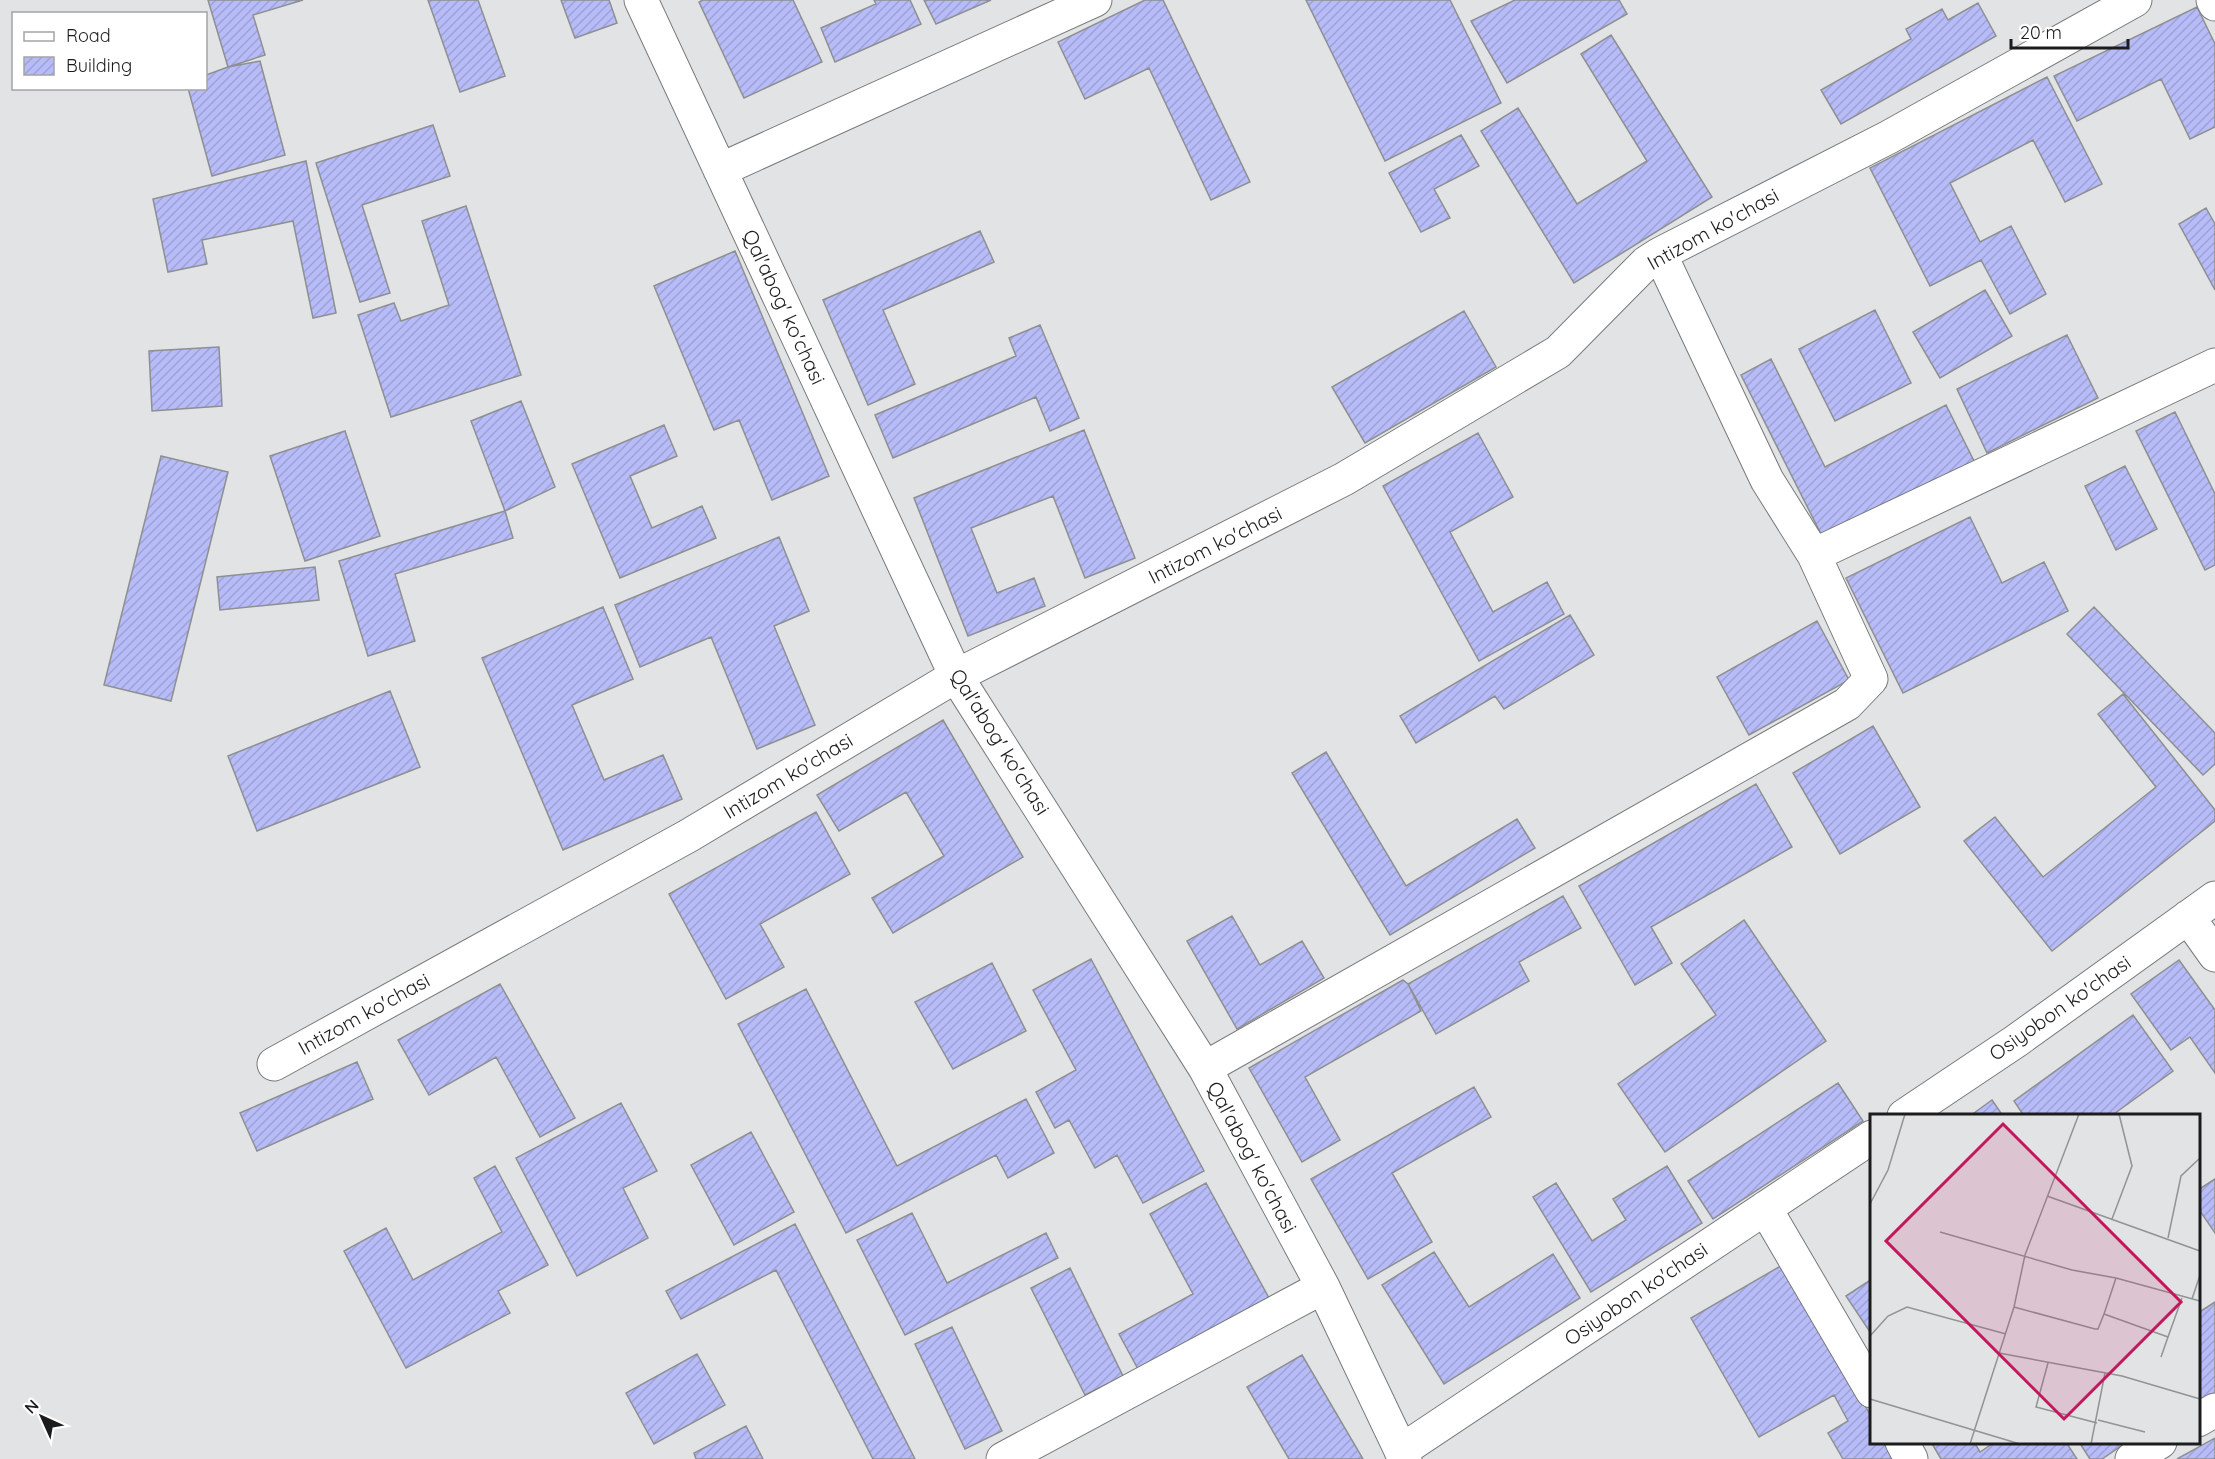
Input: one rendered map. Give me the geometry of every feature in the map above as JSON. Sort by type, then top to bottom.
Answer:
[{"type":"street","name":"Qal'abog' ko'chasi","points":[[641,0],[956,676],[1205,1068],[1323,1287],[1403,1455]]},
{"type":"street","points":[[720,170],[1095,0]]},
{"type":"street","name":"Intizom ko'chasi","points":[[274,1064],[688,836],[956,676],[1344,479],[1558,352],[1646,263],[1660,254],[1889,137],[2135,0]]},
{"type":"street","points":[[1205,1068],[1847,704],[1870,679],[1814,555],[1767,480],[1660,254]]},
{"type":"street","points":[[1814,555],[2215,365]]},
{"type":"street","name":"Osiyobon ko'chasi","points":[[1907,1114],[2016,1041],[2215,898]]},
{"type":"street","points":[[2188,917],[2215,955]]},
{"type":"street","name":"Osiyobon ko'chasi","points":[[1403,1455],[1870,1138]]},
{"type":"street","points":[[1765,1208],[1870,1388]]},
{"type":"street","points":[[1003,1459],[1323,1287]]},
{"type":"street","points":[[2200,1419],[2215,1410]]},
{"type":"street","points":[[1903,1444],[1911,1459]]},
{"type":"street","points":[[2132,1459],[2158,1444]]},
{"type":"building","points":[[208,0],[303,0],[253,15],[265,55],[228,67]]},
{"type":"building","points":[[428,0],[478,0],[505,76],[460,92]]},
{"type":"building","points":[[561,0],[609,0],[617,23],[575,38]]},
{"type":"building","points":[[703,0],[793,0],[822,62],[744,98],[699,2]]},
{"type":"building","points":[[874,0],[910,0],[921,24],[835,62],[821,28],[876,4]]},
{"type":"building","points":[[924,0],[991,0],[936,24]]},
{"type":"building","points":[[1145,0],[1163,0],[1250,182],[1211,200],[1149,68],[1085,99],[1058,42]]},
{"type":"building","points":[[1306,0],[1450,0],[1501,103],[1385,161]]},
{"type":"building","points":[[1515,0],[1619,0],[1627,14],[1507,83],[1471,21]]},
{"type":"building","points":[[1978,3],[1996,36],[1841,124],[1821,90],[1911,39],[1906,29],[1942,9],[1948,20]]},
{"type":"building","points":[[2197,7],[2215,44],[2215,127],[2190,139],[2161,79],[2077,121],[2054,76]]},
{"type":"building","points":[[1611,35],[1712,197],[1574,283],[1481,131],[1518,108],[1577,204],[1647,161],[1581,54]]},
{"type":"building","points":[[260,61],[285,155],[212,176],[189,90],[207,90],[207,75],[228,67]]},
{"type":"building","points":[[2047,77],[2102,184],[2065,202],[2033,140],[1950,183],[1980,242],[2011,226],[2046,294],[2010,314],[1981,260],[1930,286],[1870,168]]},
{"type":"building","points":[[433,125],[450,176],[362,205],[390,293],[360,302],[316,163]]},
{"type":"building","points":[[1461,135],[1479,166],[1434,189],[1450,218],[1421,232],[1389,173]]},
{"type":"building","points":[[306,161],[336,313],[313,318],[293,221],[202,240],[207,264],[168,272],[153,199]]},
{"type":"building","points":[[466,206],[521,375],[391,417],[358,315],[394,303],[401,321],[449,305],[422,221]]},
{"type":"building","points":[[2206,208],[2215,224],[2215,290],[2179,224]]},
{"type":"building","points":[[980,231],[994,262],[883,310],[915,384],[868,405],[823,300]]},
{"type":"building","points":[[735,251],[829,476],[772,500],[739,420],[714,430],[654,286]]},
{"type":"building","points":[[1985,290],[2012,336],[1940,378],[1913,332]]},
{"type":"building","points":[[1875,310],[1911,383],[1835,421],[1799,349]]},
{"type":"building","points":[[1464,311],[1496,367],[1365,443],[1332,387]]},
{"type":"building","points":[[1040,325],[1079,418],[1050,431],[1036,397],[893,458],[875,415],[1016,356],[1009,338]]},
{"type":"building","points":[[2067,335],[2098,398],[1987,453],[1957,389]]},
{"type":"building","points":[[219,347],[222,406],[152,411],[149,351]]},
{"type":"building","points":[[1771,359],[1825,467],[1946,405],[1976,465],[1825,542],[1741,375]]},
{"type":"building","points":[[521,401],[555,487],[505,511],[471,421]]},
{"type":"building","points":[[2175,412],[2215,494],[2215,565],[2205,570],[2136,431]]},
{"type":"building","points":[[664,425],[677,456],[630,476],[652,528],[702,506],[716,538],[620,578],[572,464]]},
{"type":"building","points":[[1084,430],[1135,558],[1085,578],[1053,496],[971,528],[997,593],[1034,578],[1045,606],[968,636],[914,498]]},
{"type":"building","points":[[345,431],[380,536],[305,561],[270,456]]},
{"type":"building","points":[[1478,433],[1513,497],[1450,532],[1493,612],[1547,582],[1564,614],[1479,661],[1383,486]]},
{"type":"building","points":[[161,456],[228,472],[171,701],[104,685]]},
{"type":"building","points":[[2125,466],[2157,529],[2116,550],[2085,486]]},
{"type":"building","points":[[505,511],[513,538],[395,574],[415,641],[368,656],[339,561]]},
{"type":"building","points":[[1970,517],[2002,583],[2044,562],[2068,611],[1903,693],[1846,578]]},
{"type":"building","points":[[779,537],[809,611],[774,626],[815,725],[757,749],[711,637],[640,667],[615,605]]},
{"type":"building","points":[[315,567],[319,600],[220,610],[217,577]]},
{"type":"building","points":[[603,607],[633,679],[572,705],[604,780],[663,755],[682,799],[563,850],[482,658]]},
{"type":"building","points":[[2094,607],[2215,733],[2215,764],[2203,775],[2067,634]]},
{"type":"building","points":[[1570,615],[1594,655],[1504,709],[1495,696],[1416,743],[1400,716]]},
{"type":"building","points":[[1817,621],[1849,680],[1749,735],[1717,677]]},
{"type":"building","points":[[390,691],[420,767],[257,831],[228,756]]},
{"type":"building","points":[[2123,694],[2215,810],[2215,821],[2052,951],[1964,841],[1995,817],[2043,877],[2156,787],[2098,714]]},
{"type":"building","points":[[943,720],[1023,857],[893,933],[872,898],[944,856],[906,792],[839,831],[817,795]]},
{"type":"building","points":[[1873,726],[1920,807],[1840,854],[1793,773]]},
{"type":"building","points":[[1326,752],[1406,886],[1517,819],[1535,848],[1390,935],[1292,773]]},
{"type":"building","points":[[1756,784],[1792,847],[1651,927],[1672,963],[1635,985],[1579,886]]},
{"type":"building","points":[[816,812],[850,874],[760,924],[784,967],[726,999],[669,894]]},
{"type":"building","points":[[1563,896],[1581,928],[1519,962],[1529,981],[1436,1034],[1408,984]]},
{"type":"building","points":[[1232,916],[1260,965],[1302,941],[1324,978],[1237,1029],[1187,941]]},
{"type":"building","points":[[1744,920],[1826,1041],[1665,1152],[1618,1084],[1716,1015],[1681,964]]},
{"type":"building","points":[[1091,959],[1204,1171],[1143,1203],[1117,1155],[1095,1168],[1069,1120],[1055,1128],[1036,1092],[1076,1070],[1033,990]]},
{"type":"building","points":[[2179,960],[2215,1010],[2215,1073],[2190,1037],[2171,1050],[2131,994]]},
{"type":"building","points":[[992,963],[1026,1031],[953,1069],[915,1002]]},
{"type":"building","points":[[1403,980],[1408,984],[1421,1011],[1305,1077],[1340,1140],[1302,1162],[1249,1068]]},
{"type":"building","points":[[500,984],[575,1118],[540,1137],[496,1057],[429,1095],[398,1040]]},
{"type":"building","points":[[806,989],[897,1166],[1026,1099],[1054,1153],[1008,1178],[996,1155],[846,1233],[738,1024]]},
{"type":"building","points":[[2133,1015],[2173,1071],[2114,1114],[2023,1114],[2014,1101]]},
{"type":"building","points":[[357,1062],[373,1099],[257,1151],[240,1113]]},
{"type":"building","points":[[1838,1083],[1863,1121],[1713,1219],[1688,1181]]},
{"type":"building","points":[[1474,1087],[1491,1117],[1392,1173],[1432,1242],[1368,1279],[1311,1179]]},
{"type":"building","points":[[1992,1100],[2002,1114],[1973,1114]]},
{"type":"building","points":[[621,1103],[657,1171],[623,1188],[648,1238],[577,1276],[516,1158]]},
{"type":"building","points":[[751,1132],[794,1212],[734,1245],[691,1165]]},
{"type":"building","points":[[495,1166],[548,1265],[498,1291],[510,1313],[406,1368],[344,1251],[386,1228],[413,1280],[502,1232],[474,1178]]},
{"type":"building","points":[[1667,1166],[1702,1223],[1591,1292],[1533,1197],[1556,1183],[1592,1241],[1626,1220],[1613,1199]]},
{"type":"building","points":[[2215,1179],[2215,1233],[2200,1211],[2200,1189]]},
{"type":"building","points":[[1206,1183],[1269,1298],[1138,1369],[1119,1334],[1193,1294],[1150,1214]]},
{"type":"building","points":[[912,1213],[947,1283],[1046,1233],[1058,1258],[905,1335],[857,1240]]},
{"type":"building","points":[[795,1224],[915,1459],[873,1459],[776,1270],[681,1319],[666,1291]]},
{"type":"building","points":[[1434,1252],[1469,1307],[1553,1254],[1580,1298],[1444,1384],[1382,1285]]},
{"type":"building","points":[[1784,1264],[1870,1414],[1870,1444],[1886,1444],[1895,1459],[1843,1459],[1828,1433],[1848,1421],[1834,1395],[1759,1437],[1691,1318]]},
{"type":"building","points":[[1070,1268],[1123,1376],[1085,1395],[1031,1288]]},
{"type":"building","points":[[1870,1280],[1870,1332],[1846,1296]]},
{"type":"building","points":[[2215,1302],[2215,1393],[2200,1403],[2200,1312]]},
{"type":"building","points":[[952,1327],[1002,1431],[965,1449],[915,1344]]},
{"type":"building","points":[[697,1354],[725,1405],[654,1444],[626,1393]]},
{"type":"building","points":[[1302,1355],[1363,1459],[1289,1459],[1247,1387]]},
{"type":"building","points":[[746,1426],[763,1459],[696,1459],[694,1453]]},
{"type":"building","points":[[2215,1438],[2215,1459],[2177,1459]]},
{"type":"building","points":[[1932,1444],[1975,1444],[1980,1452],[1992,1444],[2067,1444],[2077,1459],[1941,1459]]},
{"type":"building","points":[[2080,1444],[2124,1444],[2102,1459],[2090,1459]]}]
